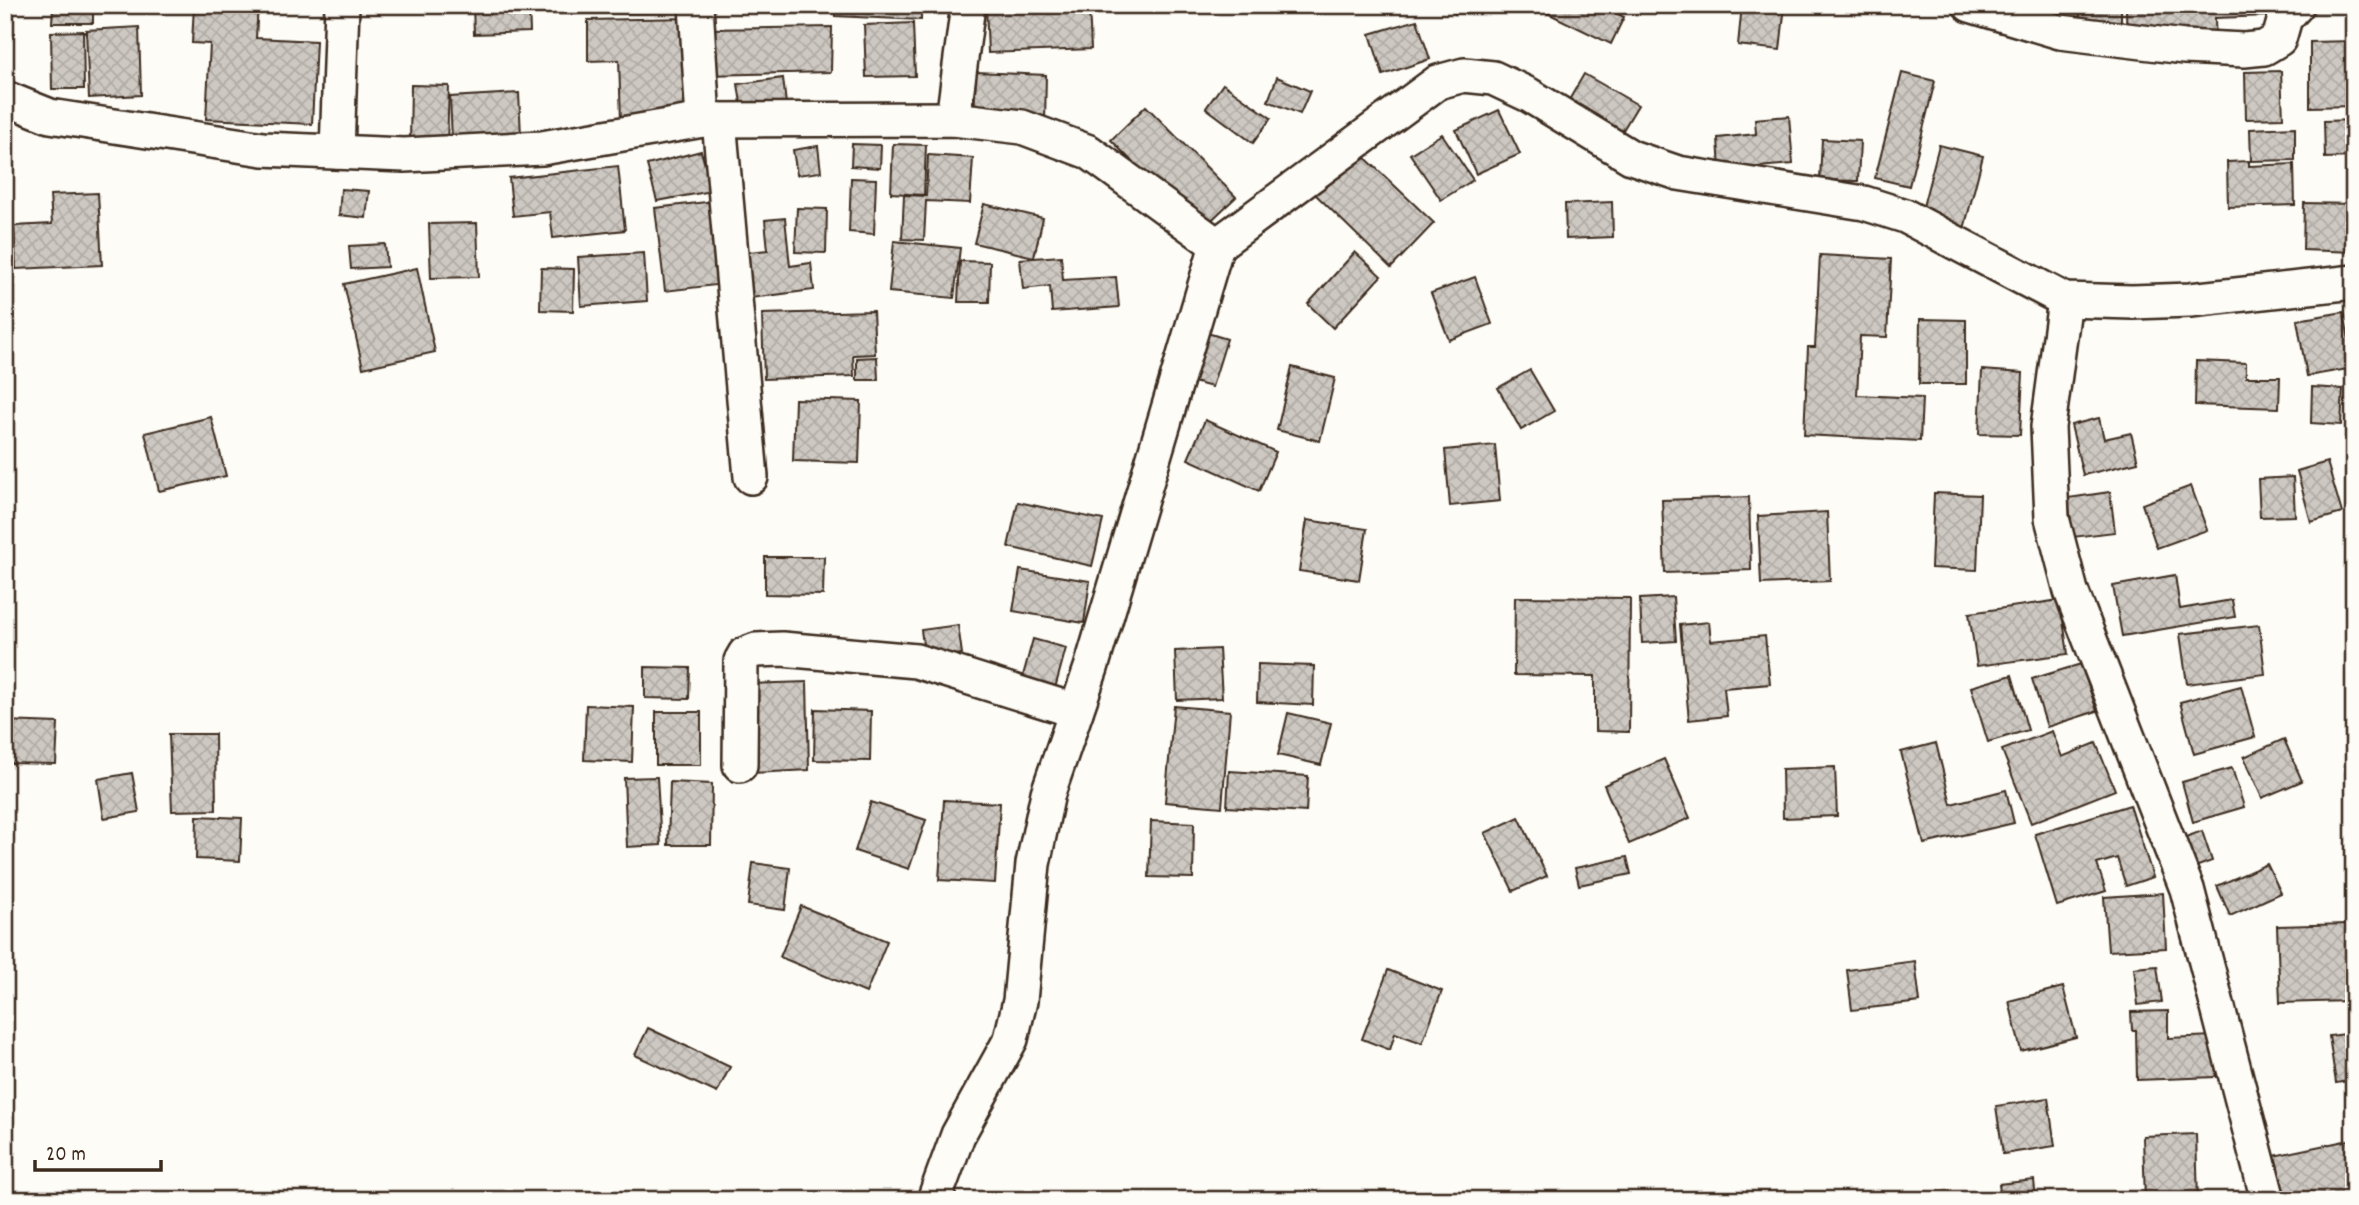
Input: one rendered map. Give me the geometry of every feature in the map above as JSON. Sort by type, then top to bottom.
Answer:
[{"type":"street","points":[[337,152],[342,5]]},
{"type":"street","points":[[696,5],[751,477]]},
{"type":"street","points":[[953,119],[968,5]]},
{"type":"street","points":[[1970,5],[2060,32],[2184,47],[2244,50],[2263,48],[2280,39],[2285,18],[2297,5]]},
{"type":"street","points":[[934,1200],[958,1135],[1011,1039],[1020,1001],[1033,864],[1048,793],[1076,711],[1217,245],[1438,82],[1464,75],[1493,78],[1530,96],[1631,157],[1678,173],[1864,203],[1905,216],[2066,300],[2190,300],[2354,282]]},
{"type":"street","points":[[5,99],[50,116],[263,149],[404,155],[542,148],[711,120],[953,119],[1022,127],[1089,152],[1217,245]]},
{"type":"street","points":[[2066,300],[2048,427],[2052,518],[2071,591],[2187,889],[2268,1200]]},
{"type":"street","points":[[740,765],[741,661],[745,654],[757,650],[818,651],[916,662],[1076,711]]},
{"type":"building","points":[[53,5],[93,5],[93,23],[52,23]]},
{"type":"building","points":[[194,5],[258,5],[256,38],[316,41],[312,124],[206,119],[210,44],[192,43]]},
{"type":"building","points":[[473,5],[529,5],[530,32],[474,34]]},
{"type":"building","points":[[540,5],[674,5],[674,12],[540,14]]},
{"type":"building","points":[[835,5],[921,5],[921,20],[835,16]]},
{"type":"building","points":[[986,5],[1089,5],[1091,49],[988,53]]},
{"type":"building","points":[[1442,5],[1461,5],[1456,14]]},
{"type":"building","points":[[1538,5],[1601,5],[1624,17],[1611,44],[1537,8]]},
{"type":"building","points":[[1742,5],[1785,5],[1780,50],[1738,45]]},
{"type":"building","points":[[2080,5],[2121,5],[2121,42],[2080,41]]},
{"type":"building","points":[[2126,5],[2268,5],[2268,16],[2215,18],[2216,52],[2127,55]]},
{"type":"building","points":[[2301,5],[2354,5],[2354,11],[2301,11]]},
{"type":"building","points":[[689,18],[691,120],[621,121],[619,60],[588,61],[588,20]]},
{"type":"building","points":[[1417,20],[1430,59],[1383,75],[1370,34]]},
{"type":"building","points":[[913,23],[915,76],[866,77],[864,25]]},
{"type":"building","points":[[139,27],[141,95],[89,98],[86,30]]},
{"type":"building","points":[[832,27],[831,72],[705,75],[705,29]]},
{"type":"building","points":[[83,31],[84,89],[52,89],[51,32]]},
{"type":"building","points":[[2354,41],[2354,106],[2310,107],[2310,42]]},
{"type":"building","points":[[2281,71],[2283,118],[2246,119],[2245,72]]},
{"type":"building","points":[[976,72],[1046,75],[1045,122],[974,119]]},
{"type":"building","points":[[1902,73],[1935,81],[1909,186],[1875,178]]},
{"type":"building","points":[[1584,74],[1638,105],[1614,145],[1561,114]]},
{"type":"building","points":[[1277,77],[1310,91],[1300,114],[1268,101]]},
{"type":"building","points":[[783,78],[786,104],[742,110],[738,84]]},
{"type":"building","points":[[1223,84],[1271,118],[1253,143],[1206,108]]},
{"type":"building","points":[[411,85],[449,86],[447,144],[410,143]]},
{"type":"building","points":[[519,93],[521,136],[452,140],[450,97]]},
{"type":"building","points":[[1146,106],[1236,197],[1200,231],[1111,140]]},
{"type":"building","points":[[1499,110],[1520,154],[1476,174],[1456,130]]},
{"type":"building","points":[[1789,116],[1793,164],[1720,170],[1718,138],[1756,134],[1755,119]]},
{"type":"building","points":[[2354,120],[2354,157],[2325,158],[2324,121]]},
{"type":"building","points":[[2295,127],[2295,160],[2251,161],[2250,129]]},
{"type":"building","points":[[1442,134],[1473,180],[1441,200],[1410,154]]},
{"type":"building","points":[[1822,139],[1860,141],[1858,181],[1820,180]]},
{"type":"building","points":[[852,144],[881,145],[880,168],[851,166]]},
{"type":"building","points":[[893,144],[926,145],[924,195],[891,193]]},
{"type":"building","points":[[1939,145],[1983,156],[1963,233],[1919,222]]},
{"type":"building","points":[[818,146],[821,172],[797,175],[793,150]]},
{"type":"building","points":[[1356,149],[1434,223],[1391,268],[1314,193]]},
{"type":"building","points":[[701,151],[712,191],[657,201],[647,165]]},
{"type":"building","points":[[928,155],[973,158],[970,203],[926,201],[924,240],[902,239],[904,195],[926,196]]},
{"type":"building","points":[[2249,161],[2249,166],[2294,164],[2295,205],[2228,207],[2227,162]]},
{"type":"building","points":[[618,166],[625,230],[553,238],[550,212],[513,216],[509,178]]},
{"type":"building","points":[[851,178],[876,179],[874,234],[849,232]]},
{"type":"building","points":[[341,189],[369,191],[366,218],[339,215]]},
{"type":"building","points":[[98,193],[102,265],[16,269],[14,226],[52,224],[50,195]]},
{"type":"building","points":[[732,199],[739,253],[768,250],[765,220],[785,218],[790,266],[811,263],[814,290],[751,298],[749,281],[665,291],[655,208]]},
{"type":"building","points":[[1612,202],[1613,237],[1566,239],[1565,204]]},
{"type":"building","points":[[2304,203],[2354,204],[2354,252],[2303,250]]},
{"type":"building","points":[[984,204],[1043,218],[1034,257],[974,243]]},
{"type":"building","points":[[797,208],[827,209],[826,253],[795,252]]},
{"type":"building","points":[[477,223],[479,277],[431,278],[429,224]]},
{"type":"building","points":[[894,241],[960,248],[954,298],[889,292]]},
{"type":"building","points":[[385,244],[387,267],[351,269],[349,246]]},
{"type":"building","points":[[1355,252],[1381,276],[1333,328],[1308,304]]},
{"type":"building","points":[[644,253],[647,301],[581,306],[578,257]]},
{"type":"building","points":[[1820,255],[1891,259],[1887,337],[1860,336],[1857,395],[1922,398],[1920,441],[1804,435],[1808,347],[1815,347]]},
{"type":"building","points":[[1061,256],[1063,280],[1116,277],[1119,307],[1052,312],[1050,286],[1023,289],[1020,259]]},
{"type":"building","points":[[960,261],[990,262],[989,302],[958,302]]},
{"type":"building","points":[[417,268],[435,352],[363,368],[344,284]]},
{"type":"building","points":[[541,268],[574,269],[573,311],[540,310]]},
{"type":"building","points":[[1475,277],[1492,324],[1449,340],[1431,293]]},
{"type":"building","points":[[873,311],[875,354],[853,355],[854,376],[764,379],[762,314]]},
{"type":"building","points":[[2344,312],[2354,368],[2307,376],[2297,320]]},
{"type":"building","points":[[1920,319],[1966,320],[1966,384],[1919,384]]},
{"type":"building","points":[[1204,332],[1227,339],[1212,387],[1190,381]]},
{"type":"building","points":[[877,357],[878,380],[857,380],[857,358]]},
{"type":"building","points":[[2196,361],[2246,363],[2246,377],[2280,377],[2279,408],[2195,405]]},
{"type":"building","points":[[1292,367],[1335,378],[1320,441],[1277,430]]},
{"type":"building","points":[[1530,370],[1554,411],[1521,430],[1498,388]]},
{"type":"building","points":[[1982,370],[2023,373],[2020,435],[1979,434]]},
{"type":"building","points":[[2312,387],[2343,389],[2341,425],[2311,423]]},
{"type":"building","points":[[795,399],[861,401],[859,463],[793,461]]},
{"type":"building","points":[[211,417],[226,476],[159,491],[145,433]]},
{"type":"building","points":[[2099,418],[2104,439],[2131,433],[2138,462],[2083,475],[2071,425]]},
{"type":"building","points":[[1205,420],[1276,452],[1259,491],[1188,459]]},
{"type":"building","points":[[1495,445],[1500,501],[1450,506],[1445,450]]},
{"type":"building","points":[[2327,462],[2342,513],[2311,522],[2297,471]]},
{"type":"building","points":[[2293,477],[2295,516],[2260,517],[2258,479]]},
{"type":"building","points":[[2191,486],[2207,530],[2157,548],[2142,504]]},
{"type":"building","points":[[2110,492],[2115,532],[2073,537],[2068,498]]},
{"type":"building","points":[[1934,493],[1980,495],[1977,570],[1931,568]]},
{"type":"building","points":[[1749,497],[1751,570],[1665,573],[1662,500]]},
{"type":"building","points":[[1018,502],[1103,520],[1092,566],[1008,547]]},
{"type":"building","points":[[1827,512],[1830,581],[1761,584],[1758,516]]},
{"type":"building","points":[[1307,520],[1367,529],[1359,580],[1299,571]]},
{"type":"building","points":[[765,557],[824,557],[823,595],[765,594]]},
{"type":"building","points":[[1020,570],[1090,581],[1084,623],[1013,611]]},
{"type":"building","points":[[2175,575],[2180,609],[2232,600],[2235,617],[2122,636],[2113,586]]},
{"type":"building","points":[[1515,597],[1630,598],[1629,732],[1595,731],[1595,676],[1514,675]]},
{"type":"building","points":[[1673,597],[1676,641],[1642,643],[1640,599]]},
{"type":"building","points":[[2060,600],[2068,654],[1977,666],[1969,613]]},
{"type":"building","points":[[1709,622],[1711,641],[1765,636],[1770,684],[1724,688],[1727,716],[1689,720],[1680,625]]},
{"type":"building","points":[[958,625],[962,654],[925,659],[921,630]]},
{"type":"building","points":[[2259,625],[2265,674],[2187,684],[2180,634]]},
{"type":"building","points":[[1033,639],[1066,648],[1054,692],[1021,683]]},
{"type":"building","points":[[1219,649],[1222,698],[1177,700],[1175,651]]},
{"type":"building","points":[[1258,664],[1314,666],[1313,705],[1257,702]]},
{"type":"building","points":[[2081,664],[2097,711],[2047,727],[2032,679]]},
{"type":"building","points":[[645,667],[690,668],[689,699],[645,698]]},
{"type":"building","points":[[2012,675],[2028,730],[1988,742],[1971,687]]},
{"type":"building","points":[[807,682],[809,770],[752,773],[749,684]]},
{"type":"building","points":[[2241,686],[2255,737],[2194,754],[2180,702]]},
{"type":"building","points":[[586,705],[634,707],[632,762],[584,760]]},
{"type":"building","points":[[1174,706],[1230,711],[1222,807],[1165,802]]},
{"type":"building","points":[[815,709],[871,711],[870,761],[814,760]]},
{"type":"building","points":[[656,712],[701,712],[701,765],[656,765]]},
{"type":"building","points":[[1288,713],[1331,723],[1321,765],[1278,755]]},
{"type":"building","points":[[5,721],[58,723],[56,764],[5,763]]},
{"type":"building","points":[[2052,731],[2062,757],[2096,743],[2115,790],[2031,823],[2002,750]]},
{"type":"building","points":[[169,734],[215,734],[216,810],[172,811]]},
{"type":"building","points":[[2284,739],[2302,781],[2262,798],[2244,757]]},
{"type":"building","points":[[1936,743],[1951,804],[2006,790],[2014,823],[1924,844],[1901,752]]},
{"type":"building","points":[[1664,759],[1690,818],[1629,844],[1604,785]]},
{"type":"building","points":[[1835,767],[1837,816],[1783,818],[1782,769]]},
{"type":"building","points":[[2232,768],[2244,807],[2193,822],[2182,782]]},
{"type":"building","points":[[1229,771],[1308,776],[1306,812],[1227,807]]},
{"type":"building","points":[[132,773],[139,812],[104,818],[98,779]]},
{"type":"building","points":[[657,777],[661,845],[627,847],[624,778]]},
{"type":"building","points":[[670,782],[712,784],[711,845],[668,845]]},
{"type":"building","points":[[944,800],[1000,803],[995,883],[939,880]]},
{"type":"building","points":[[871,802],[926,820],[909,869],[855,851]]},
{"type":"building","points":[[2130,805],[2153,877],[2126,886],[2117,858],[2097,864],[2106,891],[2057,906],[2035,834]]},
{"type":"building","points":[[197,816],[242,818],[240,861],[196,859]]},
{"type":"building","points":[[1519,817],[1547,876],[1513,891],[1485,833]]},
{"type":"building","points":[[1151,821],[1194,823],[1193,878],[1149,877]]},
{"type":"building","points":[[2202,831],[2212,861],[2190,869],[2180,839]]},
{"type":"building","points":[[1627,857],[1631,874],[1579,885],[1575,868]]},
{"type":"building","points":[[753,863],[790,868],[785,910],[748,905]]},
{"type":"building","points":[[2267,864],[2281,893],[2230,916],[2217,886]]},
{"type":"building","points":[[2163,893],[2166,948],[2108,951],[2104,897]]},
{"type":"building","points":[[801,906],[887,941],[866,993],[780,957]]},
{"type":"building","points":[[2347,924],[2349,1001],[2280,1003],[2277,926]]},
{"type":"building","points":[[1915,961],[1920,1002],[1852,1010],[1847,970]]},
{"type":"building","points":[[2157,966],[2162,1002],[2138,1005],[2134,968]]},
{"type":"building","points":[[1388,970],[1442,991],[1422,1043],[1395,1033],[1390,1050],[1362,1039]]},
{"type":"building","points":[[2063,987],[2076,1037],[2021,1051],[2009,1001]]},
{"type":"building","points":[[2168,1011],[2168,1038],[2214,1036],[2216,1077],[2137,1080],[2136,1030],[2132,1030],[2131,1012]]},
{"type":"building","points":[[648,1028],[730,1067],[717,1093],[635,1055]]},
{"type":"building","points":[[2354,1033],[2354,1080],[2336,1083],[2329,1036]]},
{"type":"building","points":[[2048,1098],[2055,1146],[2003,1154],[1996,1106]]},
{"type":"building","points":[[2196,1134],[2198,1200],[2145,1200],[2143,1136]]},
{"type":"building","points":[[2354,1139],[2354,1200],[2278,1200],[2269,1157]]},
{"type":"building","points":[[2034,1180],[2036,1200],[2001,1200],[1999,1184]]}]
